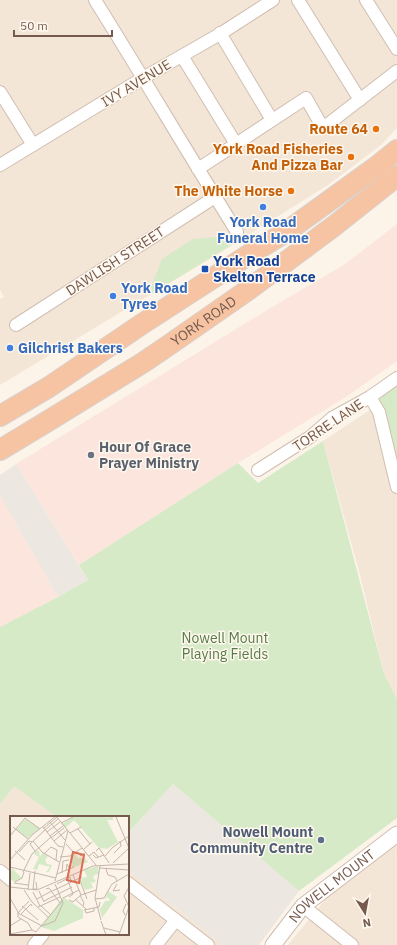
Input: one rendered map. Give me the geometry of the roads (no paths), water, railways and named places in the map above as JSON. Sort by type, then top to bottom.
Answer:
[{"type":"highway","points":[[376,167],[397,146]]},
{"type":"highway","name":"YORK ROAD","points":[[0,416],[49,387],[142,324],[286,232],[397,150]]},
{"type":"highway","name":"YORK ROAD","points":[[0,450],[144,362],[179,338],[334,226],[397,176]]},
{"type":"street","points":[[95,0],[215,197],[238,232]]},
{"type":"street","name":"IVY AVENUE","points":[[0,165],[273,0]]},
{"type":"street","points":[[298,0],[360,100]]},
{"type":"street","points":[[366,0],[397,49]]},
{"type":"street","points":[[220,33],[272,120]]},
{"type":"street","points":[[182,56],[236,144]]},
{"type":"street","points":[[198,169],[306,98],[323,128],[397,71]]},
{"type":"street","points":[[0,92],[33,145]]},
{"type":"street","name":"DAWLISH STREET","points":[[16,325],[215,197]]},
{"type":"street","name":"TORRE LANE","points":[[258,470],[310,437],[332,418],[370,397],[397,378]]},
{"type":"street","points":[[370,397],[379,412],[397,487]]},
{"type":"street","name":"NOWELL MOUNT","points":[[273,945],[303,906],[397,834]]},
{"type":"street","points":[[0,871],[10,879]]},
{"type":"street","points":[[129,884],[208,945]]},
{"type":"street","points":[[303,906],[352,945]]},
{"type":"street","points":[[156,945],[176,920]]},
{"type":"street","points":[[34,945],[42,935]]},
{"type":"place","name":"Route 64","points":[[376,129]]},
{"type":"place","name":"York Road Fisheries And Pizza Bar","points":[[351,157]]},
{"type":"place","name":"The White Horse","points":[[291,191]]},
{"type":"place","name":"York Road Funeral Home","points":[[263,207]]},
{"type":"place","name":"York Road Skelton Terrace","points":[[205,269]]},
{"type":"place","name":"York Road Tyres","points":[[113,296]]},
{"type":"place","name":"Gilchrist Bakers","points":[[10,348]]},
{"type":"place","name":"Hour Of Grace Prayer Ministry","points":[[91,455]]},
{"type":"place","name":"Nowell Mount Community Centre","points":[[321,840]]},
{"type":"park label","name":"Nowell Mount Playing Fields","points":[[225,646]]}]
